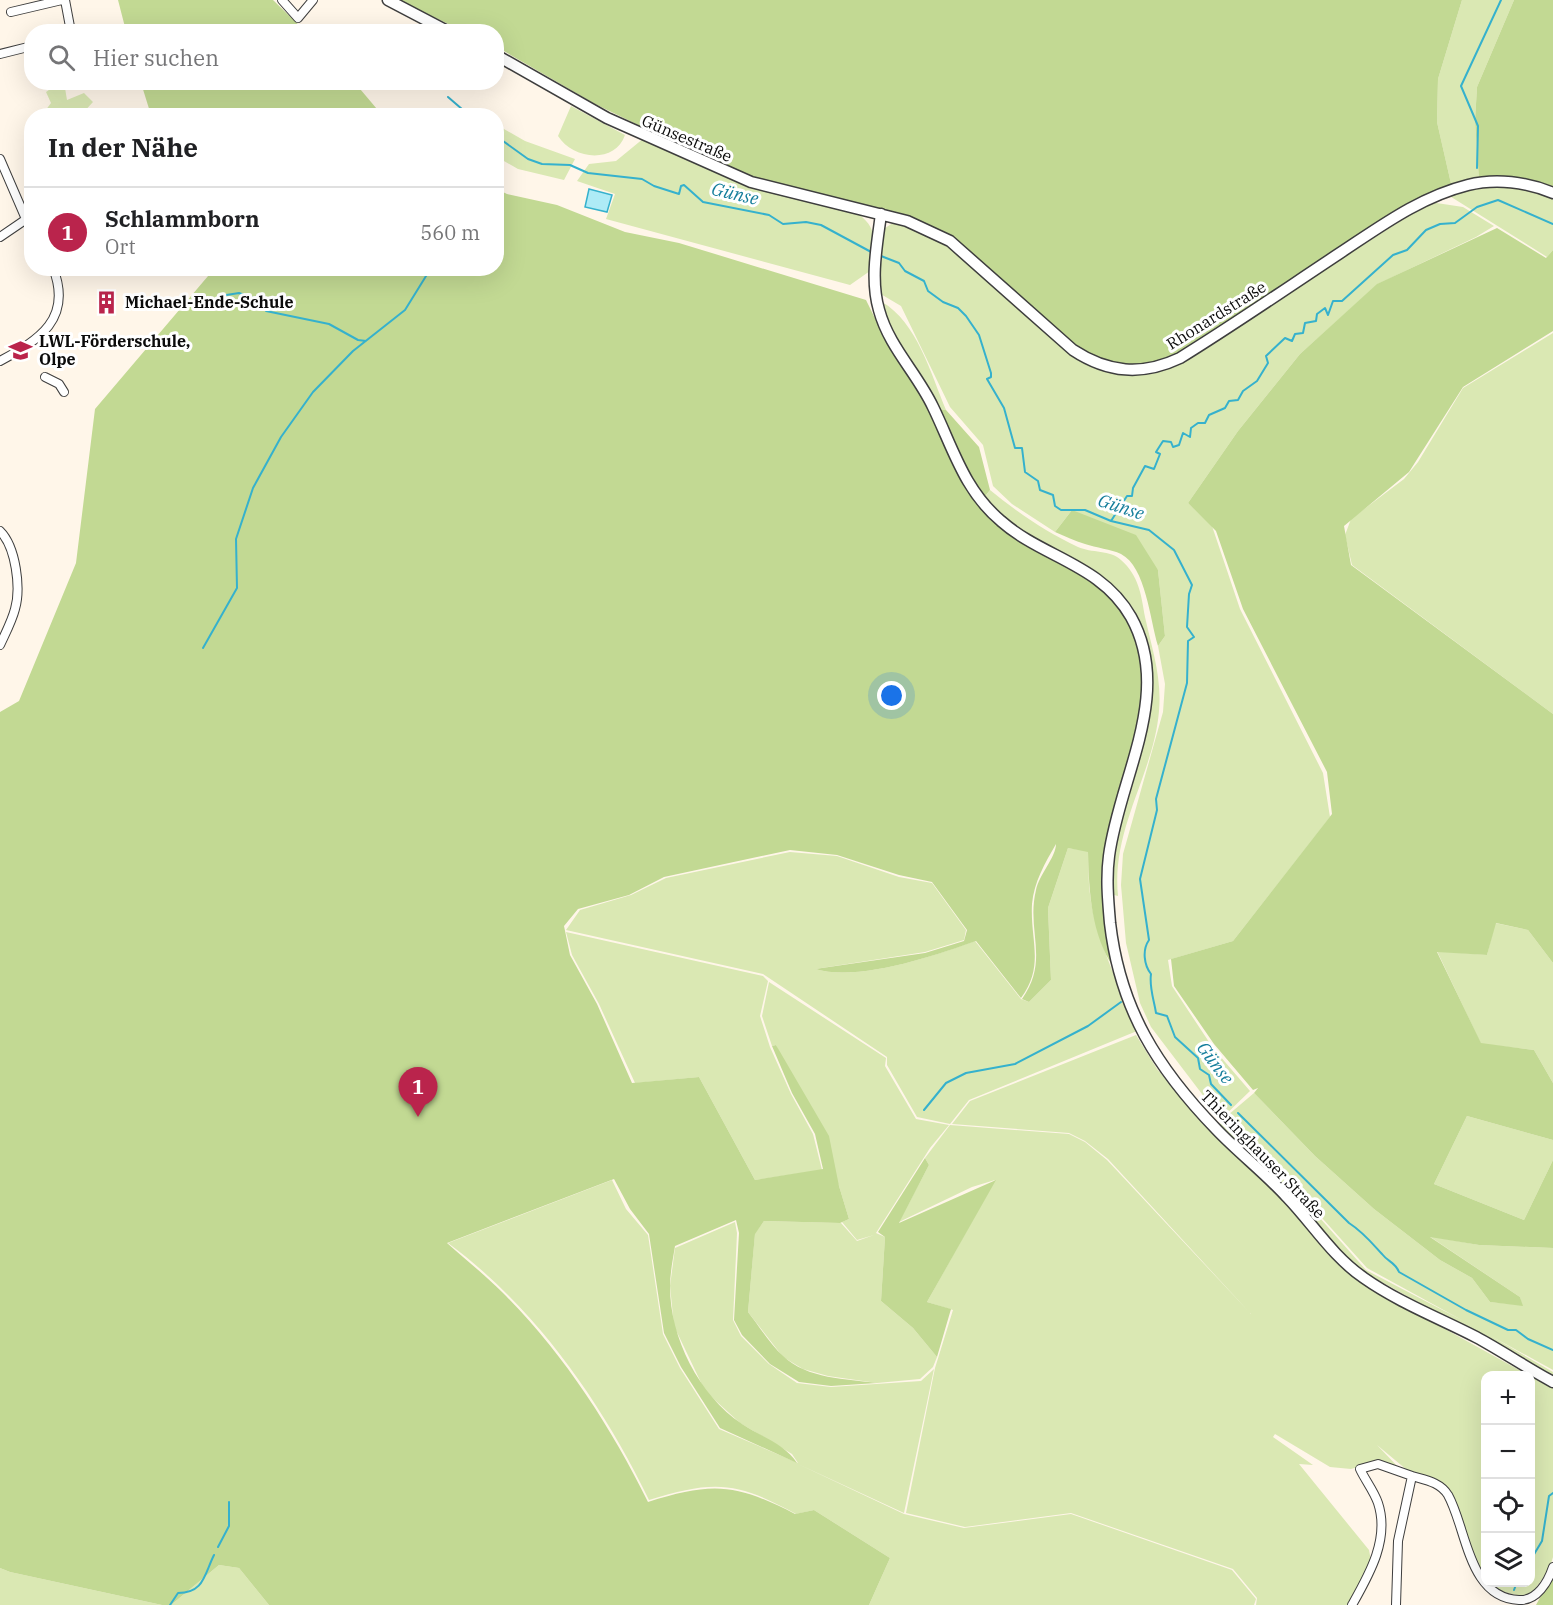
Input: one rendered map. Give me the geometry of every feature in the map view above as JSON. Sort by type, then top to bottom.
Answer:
[{"type":"street","points":[[11,12],[64,0],[69,24]]},
{"type":"street","points":[[282,0],[298,18],[314,0]]},
{"type":"street","points":[[388,0],[434,24]]},
{"type":"street","points":[[0,54],[24,48]]},
{"type":"street","name":"Günsestraße","points":[[504,60],[607,118],[689,156],[769,187],[881,214]]},
{"type":"street","points":[[0,159],[24,218]]},
{"type":"street","name":"Rhonardstraße","points":[[881,214],[929,229],[951,241],[1082,355],[1114,369],[1136,370],[1159,366],[1180,357],[1398,215],[1440,194],[1469,185],[1495,181],[1532,185],[1553,193]]},
{"type":"street","name":"Thieringhauser Straße","points":[[881,214],[875,261],[878,309],[888,337],[933,407],[966,479],[983,504],[1002,522],[1102,581],[1132,618],[1143,645],[1147,673],[1142,730],[1109,855],[1107,895],[1115,962],[1124,993],[1145,1039],[1182,1090],[1213,1127],[1289,1198],[1349,1267],[1381,1289],[1478,1339],[1553,1382]]},
{"type":"street","points":[[0,237],[24,221]]},
{"type":"street","points":[[0,362],[34,343],[52,321],[59,300],[56,276]]},
{"type":"street","points":[[45,377],[59,384],[64,392]]},
{"type":"street","points":[[0,531],[9,545],[17,587],[15,609],[0,645]]},
{"type":"street","points":[[1352,1605],[1375,1562],[1380,1535],[1377,1502],[1360,1469],[1378,1464],[1436,1484],[1448,1495],[1475,1565],[1484,1582],[1493,1591],[1515,1600],[1530,1599],[1540,1592],[1553,1567]]},
{"type":"street","points":[[1396,1605],[1398,1541],[1412,1476]]},
{"type":"green space","points":[[118,0],[273,0],[298,24],[124,24]]},
{"type":"green space","points":[[398,0],[1462,0],[1438,79],[1437,122],[1452,188],[1441,191],[1182,356],[1158,366],[1116,367],[1073,346],[954,237],[878,209],[753,177],[710,160],[595,104],[504,51],[504,24],[448,24]]},
{"type":"green space","points":[[1462,0],[1514,0],[1477,87],[1475,121],[1479,180],[1452,188],[1437,122],[1438,79]]},
{"type":"green space","points":[[1514,0],[1553,0],[1553,190],[1479,180],[1475,121],[1477,87]]},
{"type":"green space","points":[[65,90],[67,100],[84,93],[93,102],[87,108],[47,108],[51,103],[46,92]]},
{"type":"green space","points":[[143,90],[361,90],[376,108],[149,108]]},
{"type":"green space","points":[[571,106],[625,135],[620,144],[612,151],[593,155],[583,154],[565,144],[558,136]]},
{"type":"green space","points":[[504,129],[525,141],[575,159],[564,180],[518,169],[504,161]]},
{"type":"green space","points":[[644,138],[751,187],[857,213],[870,226],[874,239],[870,271],[850,285],[606,219],[615,194],[577,181],[589,164],[616,161]]},
{"type":"green space","points":[[1483,185],[1533,188],[1553,196],[1553,250],[1547,257],[1448,195]]},
{"type":"green space","points":[[504,192],[557,205],[625,232],[679,243],[866,300],[889,347],[930,408],[946,410],[979,447],[990,490],[979,504],[1087,574],[1116,600],[1140,645],[1145,674],[1139,729],[1106,852],[1114,968],[1106,955],[1096,927],[1089,882],[1088,852],[1068,848],[1048,908],[1051,980],[1029,1002],[1022,999],[1035,971],[1036,945],[1034,905],[1036,890],[1056,844],[1041,873],[1033,896],[1035,952],[1033,975],[1021,998],[976,941],[918,960],[874,970],[833,972],[815,969],[925,953],[964,941],[967,930],[932,882],[899,875],[837,855],[790,850],[664,877],[629,895],[578,909],[564,926],[570,955],[597,1004],[632,1083],[699,1077],[755,1180],[823,1169],[815,1134],[792,1093],[772,1046],[776,1045],[829,1136],[839,1186],[849,1219],[840,1223],[764,1221],[755,1234],[748,1312],[774,1346],[793,1364],[828,1377],[877,1383],[831,1386],[799,1382],[770,1364],[742,1335],[734,1320],[739,1233],[736,1220],[675,1246],[671,1271],[671,1306],[675,1326],[681,1345],[700,1381],[727,1412],[786,1451],[797,1463],[720,1428],[681,1367],[664,1333],[649,1234],[630,1209],[614,1179],[447,1243],[502,1292],[565,1365],[618,1445],[648,1502],[690,1491],[723,1489],[756,1496],[795,1514],[814,1510],[890,1558],[869,1605],[269,1605],[239,1568],[219,1565],[171,1605],[162,1605],[0,1568],[0,712],[19,701],[76,563],[95,409],[208,276],[504,276]]},
{"type":"green space","points":[[1430,202],[1463,207],[1494,226],[1378,284],[1300,354],[1238,431],[1188,503],[1212,526],[1240,609],[1323,773],[1330,817],[1233,941],[1168,960],[1172,986],[1213,1048],[1250,1091],[1221,1119],[1151,1027],[1140,1003],[1126,943],[1121,885],[1123,854],[1163,712],[1165,684],[1158,646],[1165,636],[1158,570],[1072,510],[1055,532],[1012,504],[993,486],[983,445],[950,407],[901,306],[879,293],[878,270],[882,230],[896,221],[946,244],[1137,374],[1161,371],[1185,359]]},
{"type":"green space","points":[[1497,228],[1546,258],[1553,250],[1553,331],[1463,387],[1409,472],[1344,526],[1351,565],[1553,714],[1553,963],[1528,930],[1496,923],[1487,955],[1437,952],[1481,1043],[1534,1050],[1553,1083],[1553,1140],[1467,1116],[1434,1184],[1524,1220],[1553,1160],[1553,1248],[1479,1245],[1430,1237],[1520,1297],[1523,1306],[1490,1302],[1472,1278],[1440,1260],[1374,1209],[1315,1156],[1254,1093],[1258,1088],[1253,1090],[1214,1044],[1174,986],[1171,959],[1233,941],[1332,814],[1327,772],[1243,609],[1216,531],[1188,503],[1238,431],[1300,354],[1377,284]]},
{"type":"green space","points":[[882,302],[905,322],[914,335],[946,410],[939,409],[891,333]]},
{"type":"green space","points":[[1553,333],[1553,714],[1352,565],[1345,535],[1351,519],[1404,479],[1418,462],[1463,388]]},
{"type":"green space","points":[[990,490],[1032,521],[1066,541],[1083,549],[1117,557],[1132,572],[1138,586],[1158,675],[1160,699],[1156,734],[1150,757],[1121,847],[1118,896],[1110,894],[1118,594],[1084,566],[1035,540],[1011,524],[984,498]]},
{"type":"green space","points":[[1072,510],[1136,535],[1158,570],[1165,636],[1158,646],[1142,582],[1129,561],[1117,552],[1081,543],[1055,532]]},
{"type":"green space","points":[[1068,848],[1088,851],[1090,894],[1097,928],[1137,1031],[969,1100],[950,1124],[917,1117],[887,1065],[887,1057],[763,974],[566,930],[580,910],[631,895],[666,878],[790,852],[837,856],[899,877],[932,883],[966,930],[964,940],[925,952],[815,969],[833,972],[874,970],[939,954],[975,941],[1021,999],[1029,1002],[1051,980],[1048,908]]},
{"type":"green space","points":[[1495,923],[1528,930],[1553,963],[1553,1083],[1534,1050],[1481,1044],[1437,951],[1487,955]]},
{"type":"green space","points":[[566,932],[763,976],[768,981],[760,1016],[770,1047],[791,1094],[813,1134],[822,1170],[755,1180],[699,1077],[635,1083],[599,1004],[572,955]]},
{"type":"green space","points":[[769,982],[886,1058],[885,1066],[916,1119],[949,1125],[930,1148],[876,1233],[885,1237],[881,1301],[913,1328],[937,1357],[933,1367],[920,1379],[877,1383],[828,1376],[803,1369],[783,1357],[748,1312],[755,1233],[764,1221],[841,1223],[857,1241],[874,1235],[857,1240],[842,1222],[849,1219],[839,1186],[776,1045],[772,1046],[762,1016]]},
{"type":"green space","points":[[1136,1035],[1157,1069],[1211,1131],[1275,1191],[1330,1256],[1360,1282],[1521,1371],[1481,1371],[1481,1570],[1451,1494],[1407,1470],[1377,1445],[1400,1469],[1374,1462],[1351,1469],[1330,1467],[1275,1434],[1273,1437],[1313,1465],[1299,1464],[1369,1550],[1372,1566],[1351,1605],[1256,1605],[1257,1598],[1233,1569],[1071,1513],[965,1527],[906,1513],[935,1368],[953,1310],[927,1302],[995,1180],[972,1187],[899,1222],[929,1165],[925,1158],[950,1125],[1069,1134],[1085,1142],[1107,1160],[1251,1314],[1108,1159],[1085,1141],[1069,1133],[952,1124],[970,1101]]},
{"type":"green space","points":[[1254,1093],[1315,1156],[1374,1209],[1440,1260],[1472,1278],[1490,1302],[1522,1305],[1520,1297],[1429,1236],[1479,1245],[1553,1248],[1553,1370],[1367,1268],[1296,1189],[1221,1121]]},
{"type":"green space","points":[[1467,1116],[1553,1140],[1553,1160],[1524,1220],[1434,1184]]},
{"type":"green space","points":[[1221,1123],[1296,1191],[1366,1270],[1477,1328],[1553,1372],[1553,1377],[1351,1265],[1219,1126]]},
{"type":"green space","points":[[925,1158],[929,1165],[899,1223],[996,1180],[927,1302],[951,1309],[937,1357],[913,1328],[881,1301],[885,1237],[878,1232]]},
{"type":"green space","points":[[612,1180],[626,1209],[648,1235],[663,1334],[680,1368],[719,1429],[798,1463],[792,1454],[740,1423],[705,1391],[674,1326],[670,1286],[675,1248],[735,1222],[737,1233],[733,1320],[741,1336],[769,1364],[797,1383],[831,1387],[921,1381],[934,1369],[904,1513],[798,1464],[904,1514],[964,1528],[1071,1514],[1232,1570],[1256,1599],[1254,1605],[869,1605],[890,1558],[814,1510],[796,1514],[757,1495],[724,1487],[691,1489],[649,1500],[610,1428],[564,1360],[510,1297],[448,1243]]},
{"type":"green space","points":[[1535,1378],[1553,1387],[1553,1557],[1549,1570],[1532,1593],[1520,1596],[1491,1587],[1535,1587]]},
{"type":"green space","points":[[219,1565],[239,1568],[269,1605],[171,1605]]},
{"type":"green space","points":[[0,1568],[10,1572],[162,1605],[0,1605]]},
{"type":"green space","points":[[1553,1574],[1553,1605],[1536,1605]]},
{"type":"water","points":[[589,189],[612,195],[607,212],[585,207]]},
{"type":"waterway","points":[[1477,168],[1478,126],[1461,86],[1501,0]]},
{"type":"waterway","name":"Günse","points":[[448,97],[461,108]]},
{"type":"waterway","name":"Günse","points":[[504,142],[528,159],[542,164],[570,165],[588,173],[642,179],[654,186],[679,194],[681,186],[684,185],[703,202],[769,215],[783,224],[806,222],[821,225],[873,253]]},
{"type":"waterway","points":[[1111,521],[1127,496],[1132,496],[1133,488],[1145,466],[1154,469],[1160,454],[1156,452],[1163,441],[1171,442],[1173,447],[1179,445],[1183,433],[1190,437],[1191,428],[1198,423],[1205,423],[1209,415],[1225,408],[1229,401],[1238,400],[1243,391],[1257,381],[1268,363],[1266,356],[1285,338],[1292,341],[1295,334],[1303,333],[1305,323],[1316,321],[1317,314],[1325,308],[1328,315],[1333,301],[1342,301],[1393,255],[1407,250],[1426,230],[1440,224],[1455,223],[1477,207],[1498,200],[1553,224]]},
{"type":"waterway","name":"Günse","points":[[881,256],[899,263],[905,271],[924,281],[928,291],[943,302],[958,308],[966,316],[979,335],[991,373],[991,377],[987,379],[1004,408],[1015,448],[1022,448],[1025,472],[1038,481],[1040,490],[1053,495],[1055,506],[1061,510],[1085,510],[1111,521],[1149,530],[1174,550],[1192,585],[1189,594],[1187,627],[1194,637],[1188,641],[1187,683],[1156,799],[1157,810],[1140,879],[1149,940],[1145,948],[1145,957],[1151,974],[1151,989],[1156,1013],[1167,1016],[1175,1037],[1198,1058],[1200,1069],[1209,1075],[1211,1084],[1231,1105]]},
{"type":"waterway","points":[[203,648],[237,588],[236,539],[253,488],[281,437],[313,392],[353,351],[405,310],[426,276]]},
{"type":"waterway","points":[[220,296],[239,293],[253,298]]},
{"type":"waterway","points":[[266,311],[329,324],[358,340],[366,341]]},
{"type":"waterway","points":[[924,1110],[946,1083],[966,1073],[1015,1064],[1088,1026],[1121,1002]]},
{"type":"waterway","name":"Günse","points":[[1238,1113],[1349,1223],[1367,1237],[1384,1257],[1396,1266],[1399,1272],[1466,1310],[1508,1330],[1516,1330],[1528,1339],[1553,1350]]},
{"type":"waterway","points":[[1535,1553],[1542,1541],[1549,1496],[1553,1493]]},
{"type":"waterway","points":[[218,1547],[229,1526],[229,1502]]},
{"type":"waterway","points":[[170,1605],[178,1593],[193,1590],[202,1582],[214,1555]]},
{"type":"place","name":"Michael-Ende-Schule","points":[[107,302]]},
{"type":"place","name":"LWL-Förderschule, Olpe","points":[[21,350]]},
{"type":"place","name":"Schlammborn","points":[[418,1117]]}]
